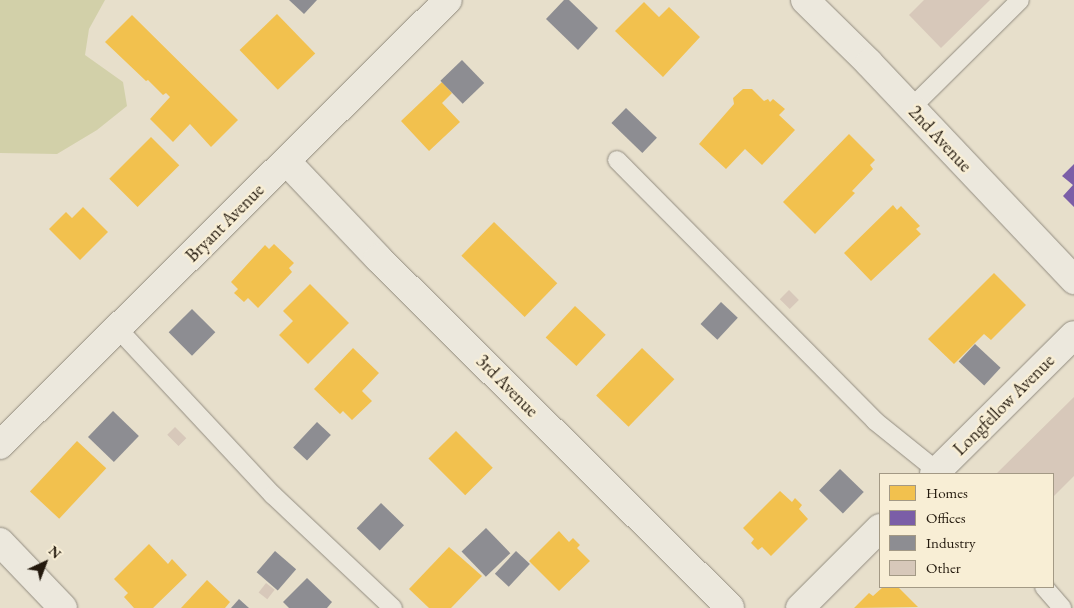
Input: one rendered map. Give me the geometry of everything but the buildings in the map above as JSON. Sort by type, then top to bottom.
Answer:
[{"type":"street","name":"Bryant Avenue","points":[[0,445],[448,0]]},
{"type":"street","name":"2nd Avenue","points":[[805,0],[911,108],[1074,280]]},
{"type":"street","name":"3rd Avenue","points":[[287,162],[378,258],[730,608]]},
{"type":"street","name":"Longfellow Avenue","points":[[938,473],[1074,335]]},
{"type":"street","points":[[800,608],[879,529]]},
{"type":"street","points":[[0,542],[63,608]]},
{"type":"lane","points":[[911,108],[1020,0]]},
{"type":"lane","points":[[617,160],[875,421],[938,473]]},
{"type":"lane","points":[[118,329],[273,494],[393,608]]},
{"type":"lane","points":[[1045,588],[1062,608]]},
{"type":"shaded area","points":[[0,0],[105,0],[89,29],[85,55],[123,82],[127,106],[97,130],[57,154],[0,153]]}]
